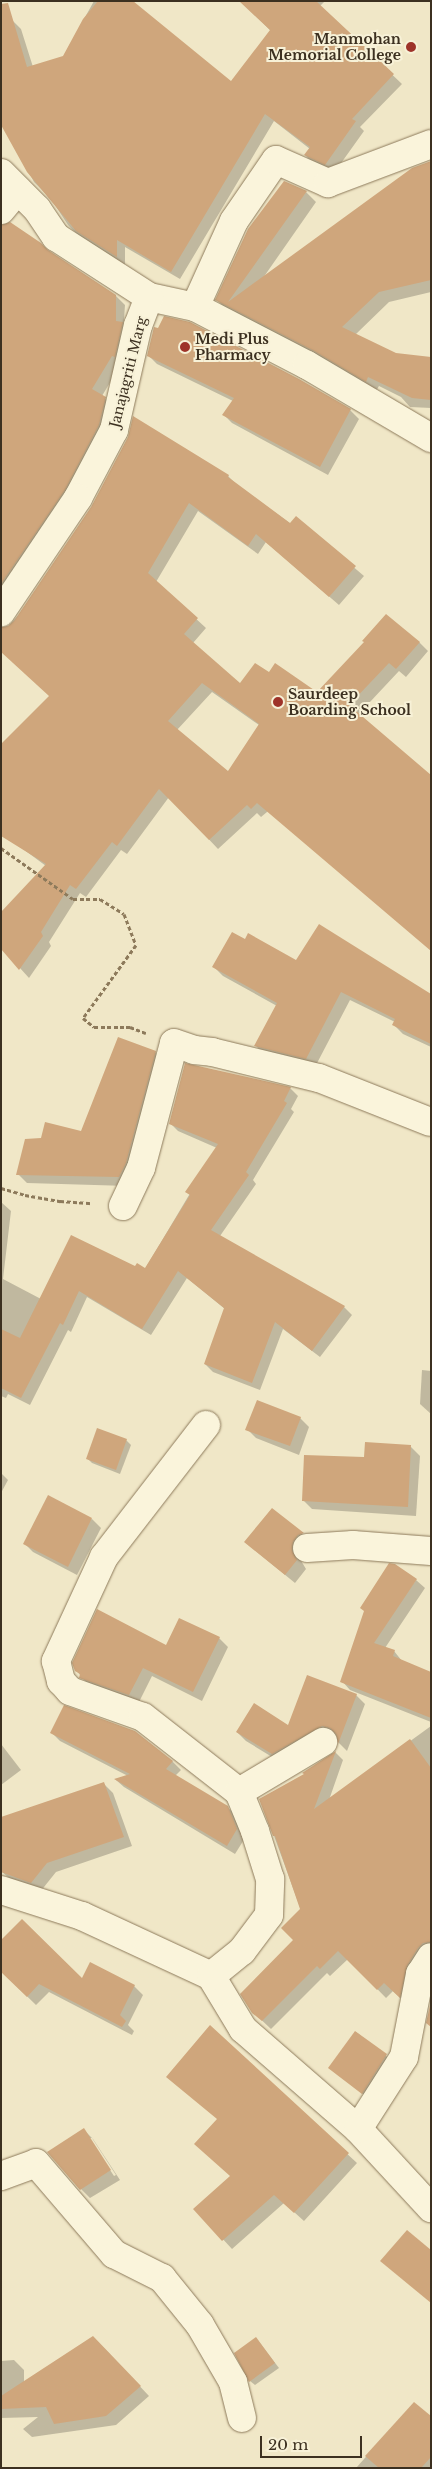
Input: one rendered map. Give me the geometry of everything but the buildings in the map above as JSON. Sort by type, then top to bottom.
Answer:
[{"type":"street","points":[[195,307],[234,221],[276,160],[328,183],[431,144]]},
{"type":"street","points":[[7,191],[37,209],[56,237],[149,296],[195,307],[307,366],[431,438]]},
{"type":"street","name":"Janajagriti Marg","points":[[1,612],[78,498],[114,430],[138,325],[149,296]]},
{"type":"street","points":[[123,1206],[141,1168],[174,1044],[319,1078],[431,1122]]},
{"type":"street","points":[[206,1425],[104,1557],[56,1661],[61,1681],[70,1691],[143,1717],[239,1792],[255,1831],[270,1879],[269,1916],[242,1951],[210,1976]]},
{"type":"street","points":[[307,1548],[353,1545],[431,1551]]},
{"type":"street","points":[[239,1792],[323,1742]]},
{"type":"street","points":[[1,1890],[82,1916],[210,1976],[243,2029],[358,2128],[431,2208]]},
{"type":"street","points":[[358,2128],[404,2057],[420,1974],[431,1957]]},
{"type":"street","points":[[1,2176],[36,2163],[114,2254],[162,2278],[200,2325],[233,2382],[242,2418]]},
{"type":"path","points":[[1,848],[72,899],[100,899],[124,914],[136,945],[83,1018],[94,1027],[130,1027],[174,1044]]},
{"type":"path","points":[[1,1188],[25,1195],[60,1201],[123,1206]]},
{"type":"place","name":"Manmohan Memorial College","points":[[411,47]]},
{"type":"place","name":"Medi Plus Pharmacy","points":[[185,347]]},
{"type":"place","name":"Saurdeep Boarding School","points":[[278,702]]}]
